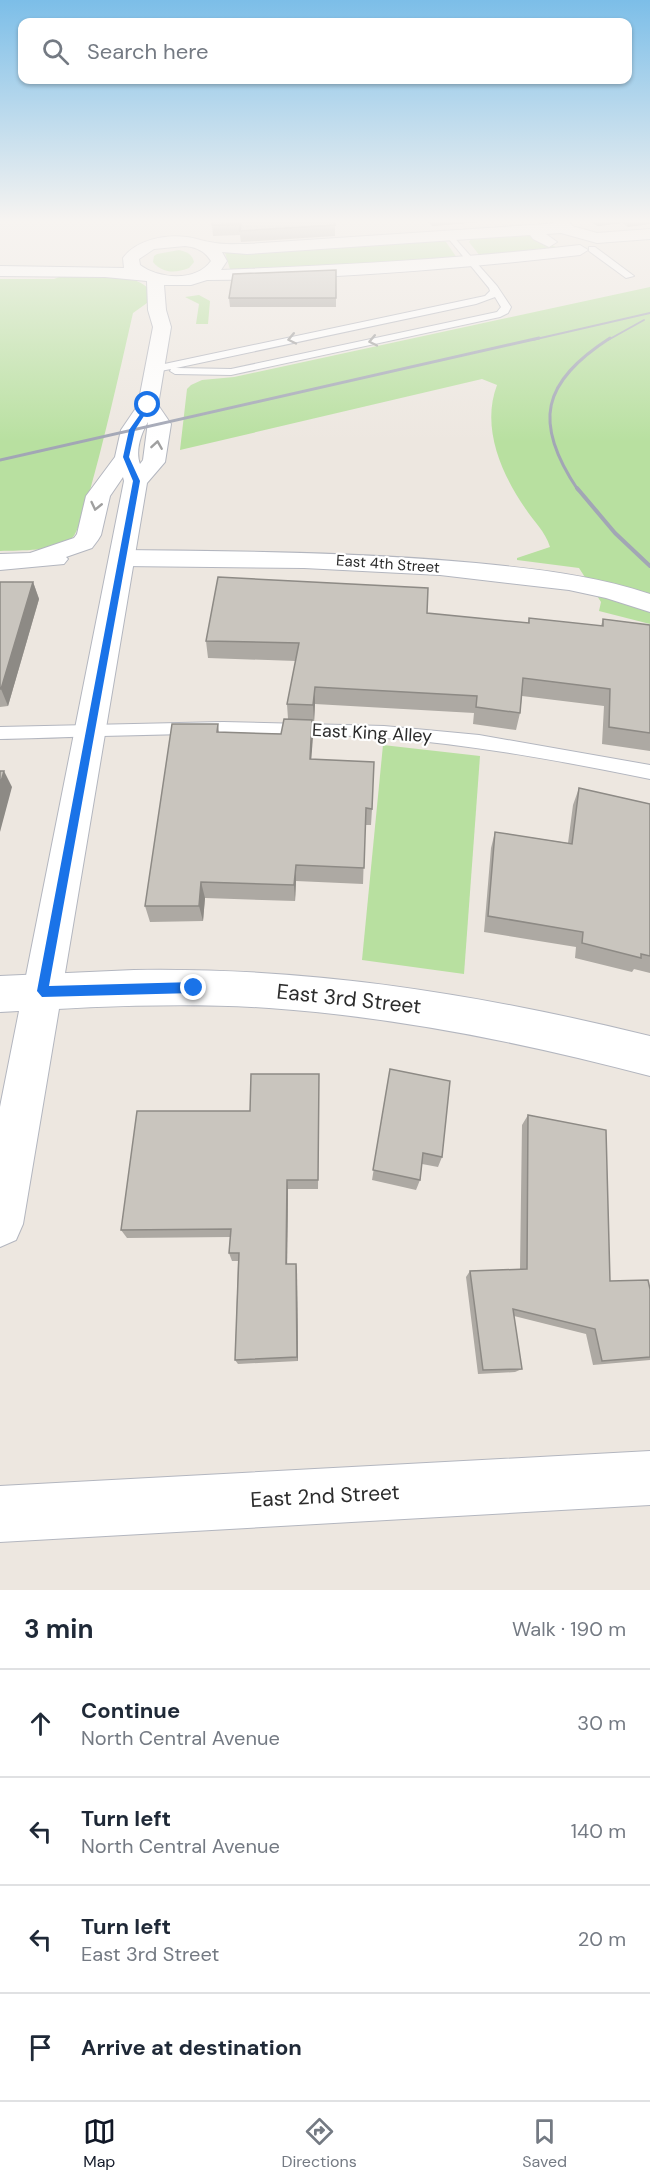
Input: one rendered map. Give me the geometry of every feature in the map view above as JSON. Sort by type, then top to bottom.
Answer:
[{"type":"street","points":[[157,293],[157,310],[162,327]]},
{"type":"street","points":[[0,562],[33,560],[83,543],[89,535],[98,496],[126,457],[132,430],[148,405],[162,327],[175,306],[179,293]]},
{"type":"street","points":[[136,481],[154,462],[160,424],[148,405]]},
{"type":"street","points":[[0,1224],[136,481],[126,457]]},
{"type":"street","name":"East 4th Street","points":[[33,560],[312,559],[417,564],[581,585],[650,603]]},
{"type":"street","name":"East 3rd Street","points":[[0,994],[194,988],[269,990],[344,997],[428,1008],[501,1021],[650,1056]]},
{"type":"street","name":"East 2nd Street","points":[[0,1514],[650,1478]]},
{"type":"lane","points":[[155,369],[476,301],[494,293]]},
{"type":"lane","points":[[155,369],[203,373],[231,372],[500,314],[505,311],[506,307],[497,293]]},
{"type":"lane","name":"East King Alley","points":[[0,734],[223,728],[384,732],[479,741],[572,756],[650,772]]},
{"type":"green space","points":[[0,293],[150,293],[151,303],[147,303],[133,313],[96,470],[78,527],[72,538],[46,548],[0,551]]},
{"type":"green space","points":[[621,293],[650,293],[650,624],[599,611],[601,602],[579,568],[517,560],[517,558],[550,547],[542,531],[516,494],[501,465],[492,433],[491,417],[497,385],[482,379],[180,450],[187,389],[202,380],[234,377]]},
{"type":"green space","points":[[199,295],[210,301],[208,324],[196,324],[199,304],[185,297]]},
{"type":"green space","points":[[383,745],[480,756],[464,974],[362,960]]},
{"type":"building","points":[[230,293],[336,293],[336,298],[229,298]]},
{"type":"building","points":[[218,577],[428,588],[427,613],[529,623],[529,618],[603,626],[603,619],[650,625],[650,733],[609,727],[610,689],[523,678],[520,713],[476,707],[477,696],[315,687],[313,705],[287,704],[299,643],[206,641]]},
{"type":"building","points":[[0,582],[33,582],[1,689],[0,689]]},
{"type":"building","points":[[284,719],[312,720],[310,759],[374,762],[372,809],[366,808],[364,868],[296,865],[294,885],[201,882],[199,906],[145,906],[172,724],[218,724],[217,732],[281,734]]},
{"type":"building","points":[[0,771],[4,771],[0,785]]},
{"type":"building","points":[[579,788],[650,804],[650,956],[641,954],[641,958],[582,943],[583,932],[488,916],[495,832],[572,844]]},
{"type":"building","points":[[390,1069],[450,1081],[442,1157],[423,1153],[420,1180],[373,1170]]},
{"type":"building","points":[[251,1074],[319,1074],[318,1180],[287,1180],[286,1264],[296,1264],[297,1357],[235,1360],[239,1253],[229,1253],[231,1229],[121,1230],[137,1111],[250,1111]]},
{"type":"building","points":[[528,1115],[606,1130],[610,1281],[648,1280],[650,1357],[602,1361],[595,1329],[513,1309],[522,1369],[483,1370],[470,1271],[527,1269]]},
{"type":"railway","points":[[532,340],[650,313]]},
{"type":"railway","points":[[608,340],[644,320]]},
{"type":"railway","points":[[0,460],[539,338]]},
{"type":"railway","points":[[578,490],[563,466],[554,444],[550,424],[551,405],[558,388],[570,371],[587,354],[610,338]]},
{"type":"railway","points":[[577,488],[615,533],[650,566]]},
{"type":"route","points":[[148,405],[132,430],[126,457],[136,481],[42,991],[194,988]]}]
